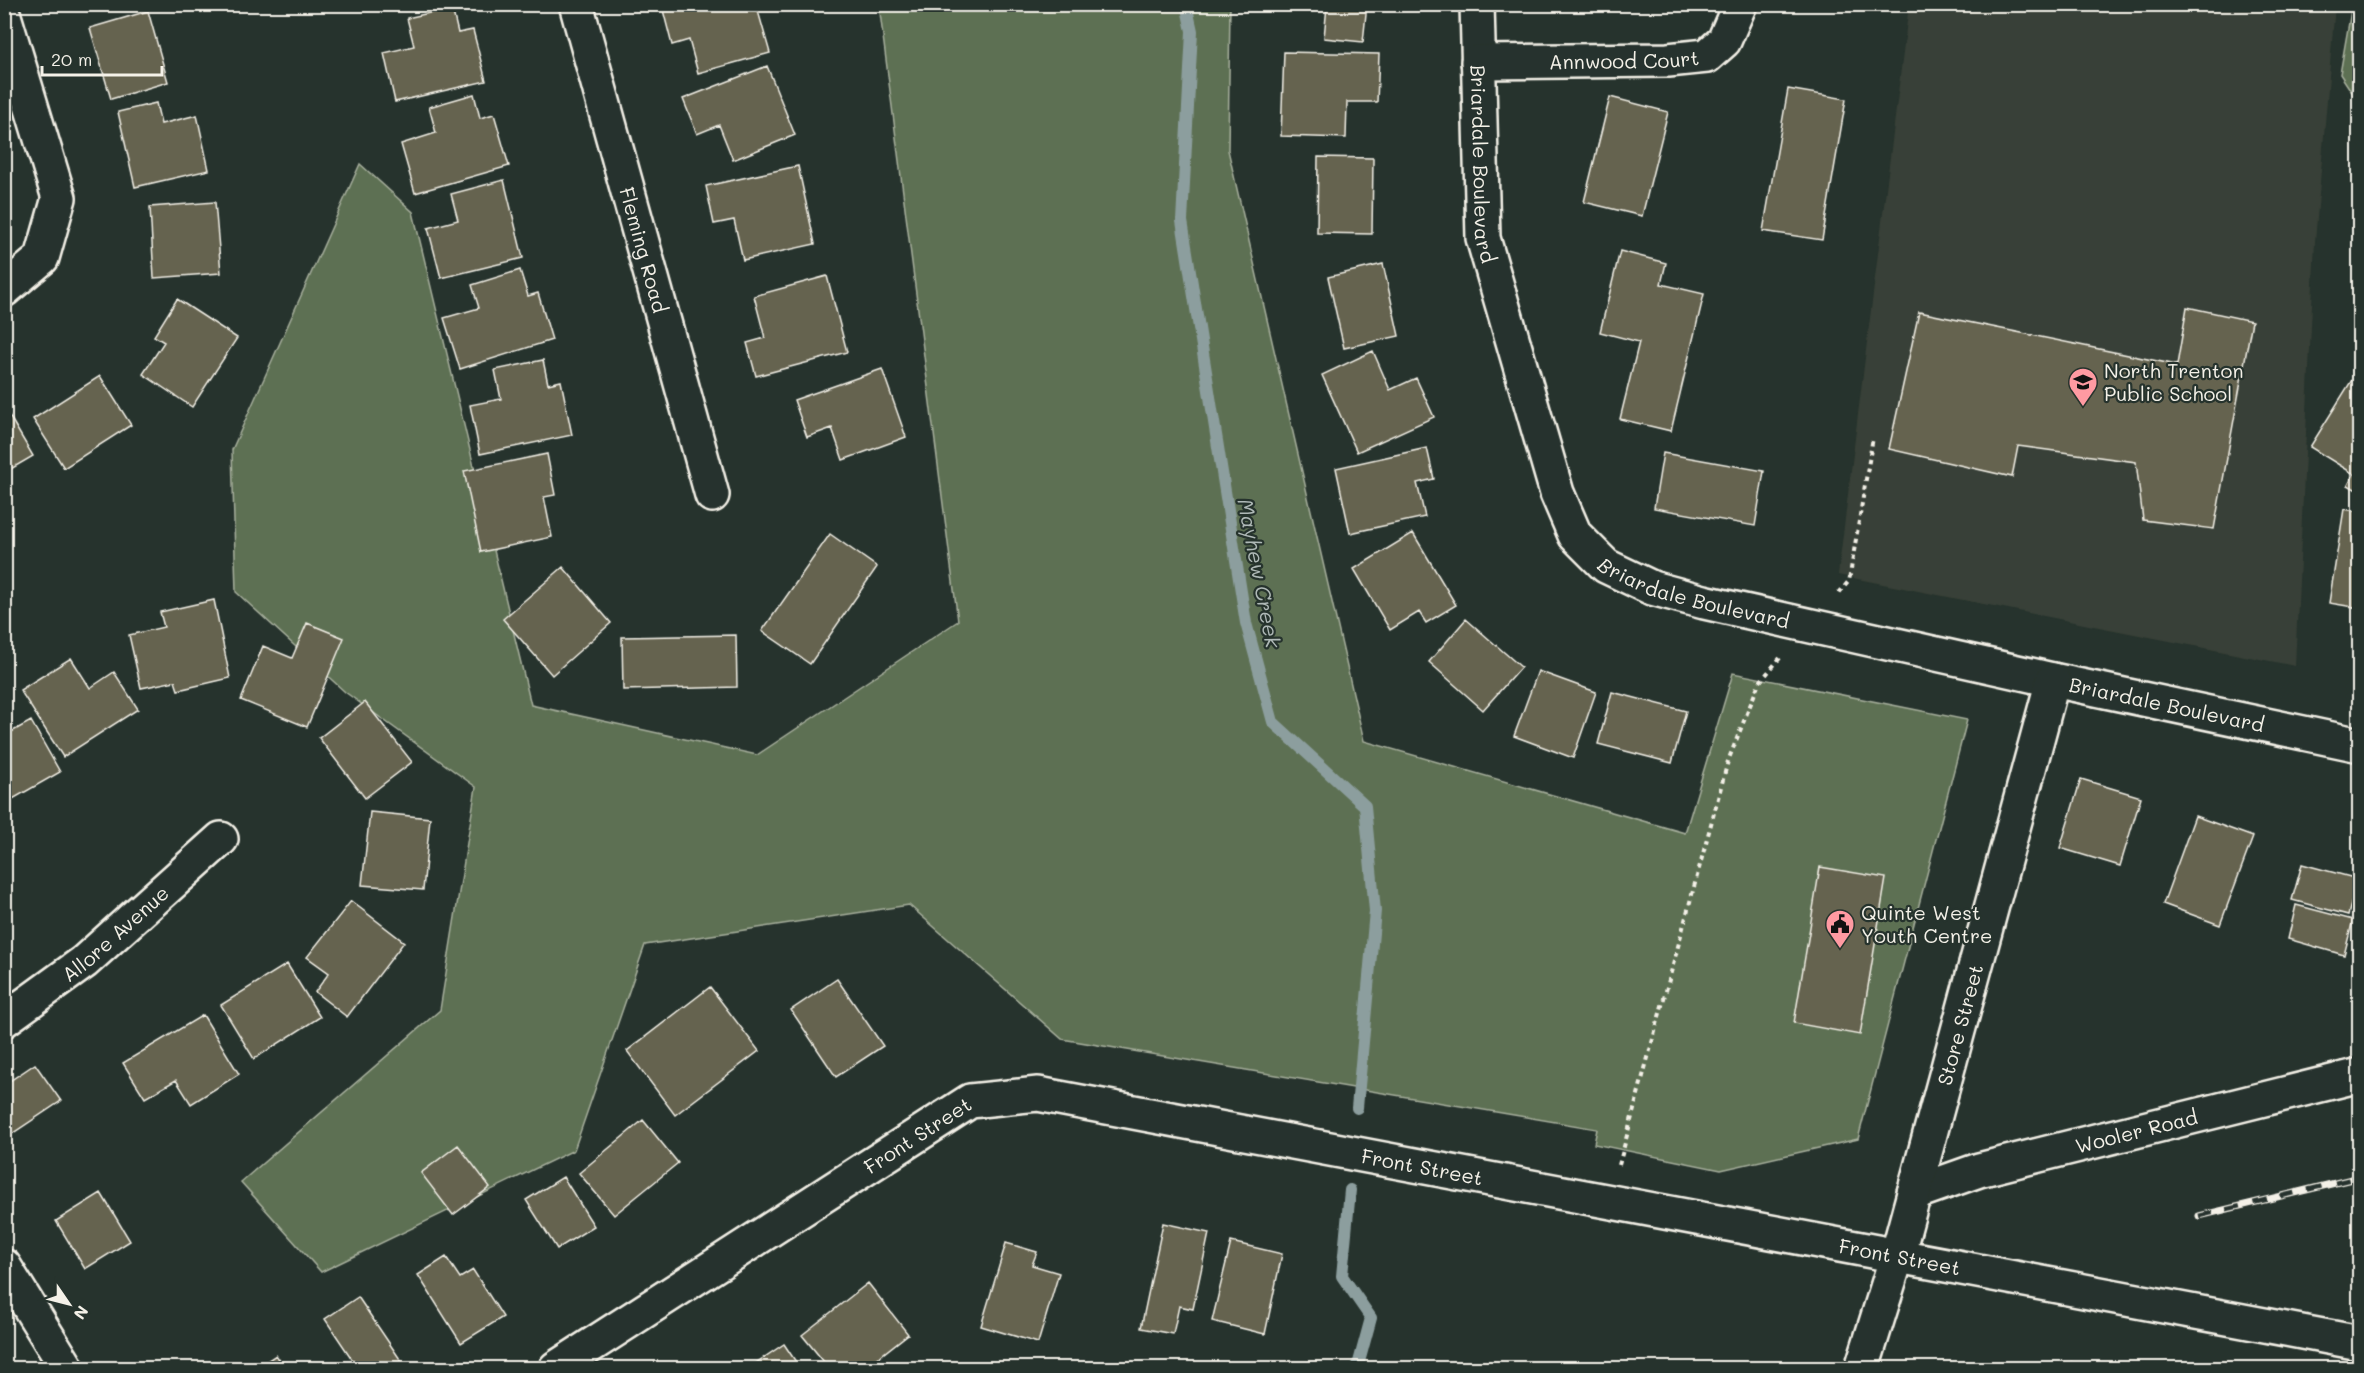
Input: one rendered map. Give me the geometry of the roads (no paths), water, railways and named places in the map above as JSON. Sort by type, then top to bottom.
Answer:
[{"type":"street","name":"Fleming Road","points":[[576,4],[712,495]]},
{"type":"street","name":"Briardale Boulevard","points":[[1477,4],[1483,238],[1557,493],[1575,535],[1606,566],[1652,588],[1716,604],[2053,680],[2360,745]]},
{"type":"street","name":"Annwood Court","points":[[1478,62],[1668,60],[1707,56],[1724,41],[1740,4]]},
{"type":"street","points":[[4,16],[58,198],[42,258],[4,290]]},
{"type":"street","name":"Store Street","points":[[1862,1368],[1897,1256],[2053,680]]},
{"type":"street","name":"Allore Avenue","points":[[4,1020],[84,962],[221,839]]},
{"type":"street","name":"Wooler Road","points":[[1914,1193],[1979,1170],[2360,1075]]},
{"type":"street","name":"Front Street","points":[[556,1368],[970,1101],[1038,1094],[2360,1343]]},
{"type":"street","points":[[4,1266],[67,1368]]},
{"type":"waterway","name":"Mayhew Creek","points":[[1186,4],[1192,31],[1182,221],[1246,623],[1273,722],[1365,806],[1375,911],[1357,1108]]},
{"type":"waterway","name":"Mayhew Creek","points":[[1350,1190],[1342,1276],[1371,1318],[1359,1362],[1355,1368]]},
{"type":"railway","points":[[2199,1216],[2360,1177]]},
{"type":"place","name":"North Trenton Public School","points":[[2083,408]]},
{"type":"place","name":"Quinte West Youth Centre","points":[[1840,950]]}]
